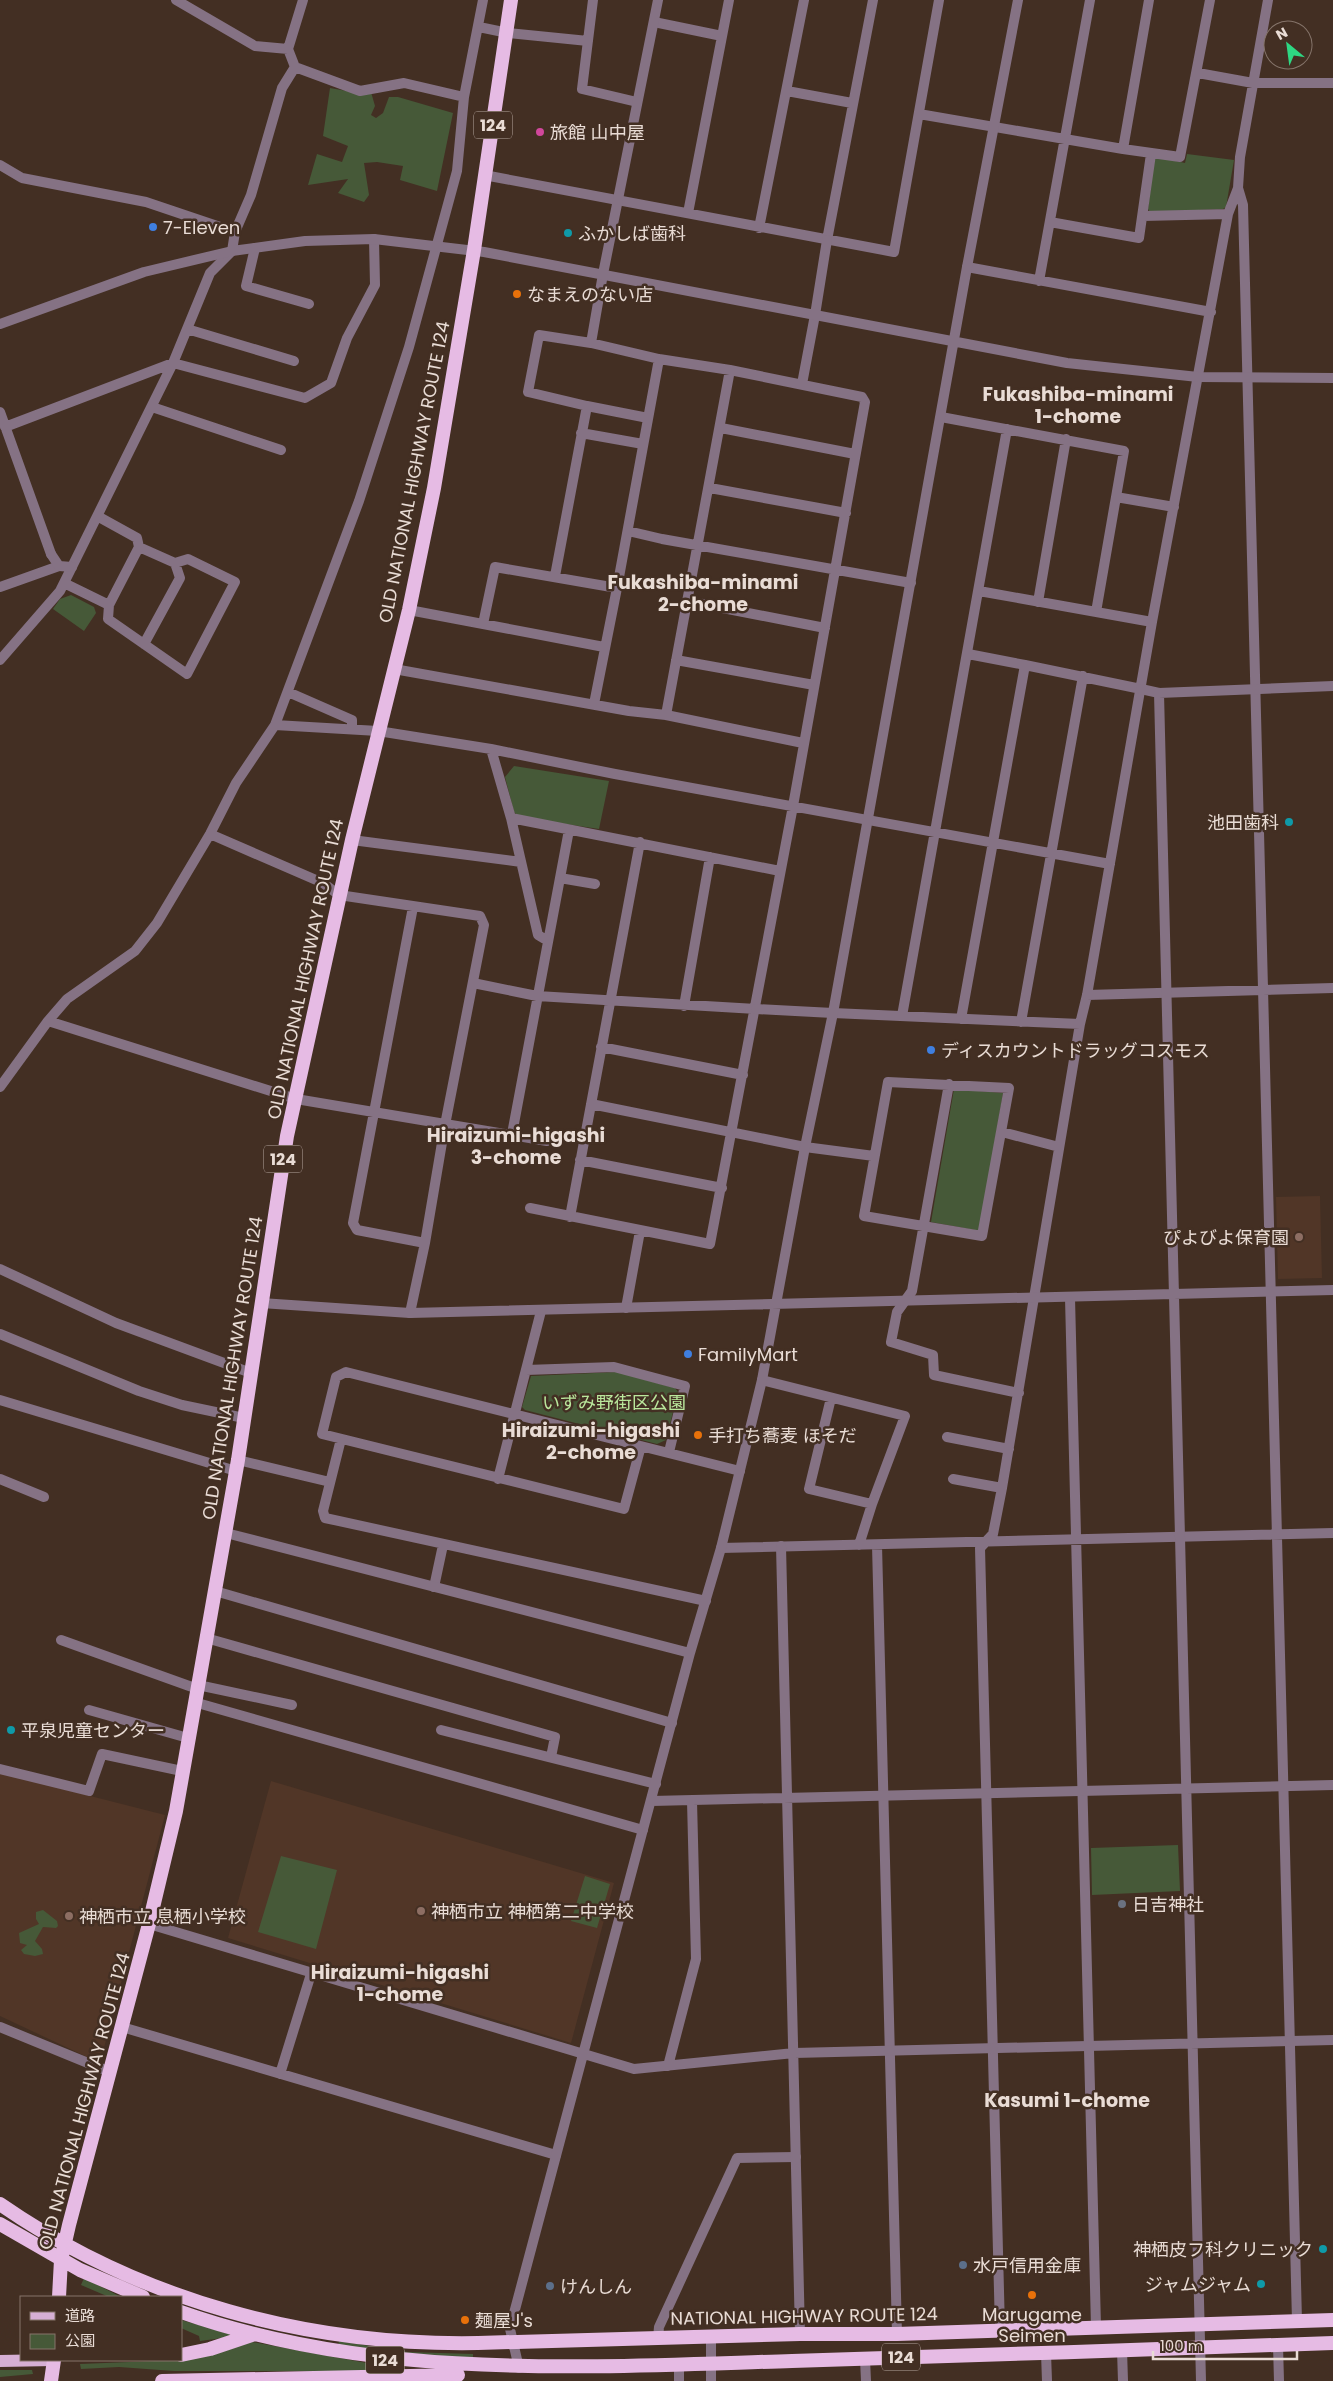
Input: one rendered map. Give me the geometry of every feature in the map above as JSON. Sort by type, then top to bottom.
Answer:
[{"type":"highway","name":"OLD NATIONAL HIGHWAY ROUTE 124","points":[[59,2296],[64,2244],[149,1924],[176,1812],[194,1702],[226,1533],[287,1136],[339,895],[409,610],[434,488],[474,250],[484,175],[508,34],[511,0]]},
{"type":"highway","name":"NATIONAL HIGHWAY ROUTE 124","points":[[0,2204],[64,2244],[181,2296]]},
{"type":"highway","points":[[0,2224],[61,2260],[141,2296]]},
{"type":"highway","name":"NATIONAL HIGHWAY ROUTE 124","points":[[182,2297],[201,2304],[276,2325],[380,2340],[440,2344],[800,2334],[897,2334],[1333,2320]]},
{"type":"highway","name":"124","points":[[182,2312],[253,2335],[336,2354],[449,2366],[519,2368],[711,2364],[1333,2343]]},
{"type":"highway","points":[[182,2355],[210,2349],[253,2335],[276,2325]]},
{"type":"highway","points":[[51,2381],[54,2361]]},
{"type":"highway","name":"124","points":[[162,2381],[450,2375],[489,2373],[519,2368]]},
{"type":"main road","points":[[0,2362],[27,2361]]},
{"type":"street","points":[[176,0],[255,46],[288,48]]},
{"type":"street","points":[[303,0],[288,48],[295,67],[360,91],[404,83],[464,97]]},
{"type":"street","points":[[0,1086],[48,1021],[68,999],[135,951],[157,923],[210,834],[236,783],[275,725],[359,501],[409,347],[457,171],[464,97],[484,0]]},
{"type":"street","points":[[593,0],[582,89],[637,102]]},
{"type":"street","points":[[591,343],[658,0]]},
{"type":"street","points":[[688,213],[729,0]]},
{"type":"street","points":[[759,228],[804,0]]},
{"type":"street","points":[[802,384],[852,103],[873,0]]},
{"type":"street","points":[[484,175],[894,252],[939,0]]},
{"type":"street","points":[[519,2368],[510,2329],[652,1802],[690,1653],[721,1548],[762,1380],[805,1147],[833,1013],[866,820],[1018,0]]},
{"type":"street","points":[[1039,281],[1090,0]]},
{"type":"street","points":[[1123,149],[1149,0]]},
{"type":"street","points":[[919,114],[1151,154],[1180,157],[1198,73],[1210,0]]},
{"type":"street","points":[[1000,2330],[980,1548],[993,1534],[1002,1488],[1080,1024],[1087,996],[1152,622],[1228,214],[1238,188],[1240,157],[1268,0]]},
{"type":"street","points":[[654,22],[722,36]]},
{"type":"street","points":[[479,27],[508,34],[588,40]]},
{"type":"street","points":[[0,660],[60,591],[99,517],[173,363],[210,273],[232,251],[235,232],[251,195],[282,88],[295,67]]},
{"type":"street","points":[[1198,73],[1253,84],[1333,83]]},
{"type":"street","points":[[787,91],[852,103]]},
{"type":"street","points":[[1050,222],[1139,238],[1151,154]]},
{"type":"street","points":[[0,165],[22,178],[146,202],[235,232]]},
{"type":"street","points":[[1238,188],[1243,205],[1298,2321]]},
{"type":"street","points":[[1142,216],[1228,214]]},
{"type":"street","points":[[5,427],[173,363],[305,398],[331,383],[347,338],[375,285],[374,240]]},
{"type":"street","points":[[0,324],[144,272],[232,251],[304,241],[374,240],[474,250],[1067,363],[1198,377],[1333,378]]},
{"type":"street","points":[[255,248],[246,286],[308,304]]},
{"type":"street","points":[[967,267],[1211,312]]},
{"type":"street","points":[[187,329],[294,361]]},
{"type":"street","points":[[530,1208],[710,1244],[756,1009],[865,402],[862,397],[802,384],[659,359],[591,343],[539,335],[528,392],[648,418]]},
{"type":"street","points":[[594,704],[659,359]]},
{"type":"street","points":[[666,715],[710,488],[730,370]]},
{"type":"street","points":[[555,576],[587,406]]},
{"type":"street","points":[[152,407],[281,450]]},
{"type":"street","points":[[0,412],[51,554],[59,566]]},
{"type":"street","points":[[941,417],[1124,451],[1096,612]]},
{"type":"street","points":[[721,428],[855,454]]},
{"type":"street","points":[[902,1016],[1007,429]]},
{"type":"street","points":[[581,433],[643,444]]},
{"type":"street","points":[[1038,602],[1066,439]]},
{"type":"street","points":[[710,488],[846,513]]},
{"type":"street","points":[[1116,497],[1174,507]]},
{"type":"street","points":[[99,517],[137,538],[139,547],[110,605],[108,619],[187,674],[235,582],[188,559],[175,563],[139,547]]},
{"type":"street","points":[[628,531],[911,583]]},
{"type":"street","points":[[144,644],[180,578],[175,563]]},
{"type":"street","points":[[0,587],[59,566],[72,567]]},
{"type":"street","points":[[483,624],[495,567],[617,588]]},
{"type":"street","points":[[64,583],[110,605]]},
{"type":"street","points":[[979,591],[1152,622]]},
{"type":"street","points":[[687,602],[825,628]]},
{"type":"street","points":[[409,610],[604,647]]},
{"type":"street","points":[[968,654],[1159,693],[1333,686]]},
{"type":"street","points":[[676,660],[814,685]]},
{"type":"street","points":[[961,1019],[1025,665]]},
{"type":"street","points":[[394,669],[629,711],[666,715],[803,743]]},
{"type":"street","points":[[1021,1022],[1083,676]]},
{"type":"street","points":[[288,692],[352,720],[352,729]]},
{"type":"street","points":[[1159,693],[1201,2381]]},
{"type":"street","points":[[275,725],[378,731],[491,749],[935,834],[1110,864]]},
{"type":"street","points":[[491,749],[511,818],[538,935],[548,941]]},
{"type":"street","points":[[511,818],[780,871]]},
{"type":"street","points":[[512,1134],[569,830]]},
{"type":"street","points":[[210,834],[323,883],[339,895],[480,916],[484,925],[445,1124],[425,1243],[410,1313]]},
{"type":"street","points":[[352,840],[521,862]]},
{"type":"street","points":[[570,1217],[640,842]]},
{"type":"street","points":[[684,1006],[710,858]]},
{"type":"street","points":[[560,878],[595,884]]},
{"type":"street","points":[[413,906],[353,1223],[357,1230],[425,1243]]},
{"type":"street","points":[[473,983],[537,996],[684,1006],[1080,1024]]},
{"type":"street","points":[[1087,996],[1333,988]]},
{"type":"street","points":[[48,1021],[296,1099],[547,1141]]},
{"type":"street","points":[[601,1048],[743,1074]]},
{"type":"street","points":[[888,1082],[949,1084],[1009,1088],[982,1236],[864,1216],[888,1082]]},
{"type":"street","points":[[949,1084],[912,1291],[897,1312],[891,1342],[933,1355],[934,1375],[1019,1393]]},
{"type":"street","points":[[591,1104],[805,1147],[874,1156]]},
{"type":"street","points":[[1002,1132],[1059,1147]]},
{"type":"street","points":[[580,1160],[722,1188]]},
{"type":"street","points":[[626,1308],[640,1231]]},
{"type":"street","points":[[0,1270],[116,1323],[251,1373]]},
{"type":"street","points":[[262,1303],[410,1313],[1333,1290]]},
{"type":"street","points":[[1070,1298],[1087,2045],[1096,2328]]},
{"type":"street","points":[[498,1478],[541,1311]]},
{"type":"street","points":[[0,1334],[139,1391],[182,1405],[244,1418]]},
{"type":"street","points":[[526,1370],[614,1367],[685,1386],[669,1452]]},
{"type":"street","points":[[641,1446],[624,1509],[322,1434],[336,1377],[346,1372],[514,1413],[740,1471]]},
{"type":"street","points":[[762,1380],[905,1416],[872,1504],[859,1545]]},
{"type":"street","points":[[831,1398],[809,1489],[872,1504]]},
{"type":"street","points":[[0,1400],[237,1466],[330,1482]]},
{"type":"street","points":[[948,1437],[1009,1450]]},
{"type":"street","points":[[341,1439],[323,1511],[325,1518],[706,1601]]},
{"type":"street","points":[[0,1479],[44,1497]]},
{"type":"street","points":[[953,1479],[1002,1488]]},
{"type":"street","points":[[226,1533],[690,1653]]},
{"type":"street","points":[[721,1548],[1333,1533]]},
{"type":"street","points":[[434,1587],[443,1545]]},
{"type":"street","points":[[877,1545],[897,2334]]},
{"type":"street","points":[[781,1546],[800,2334]]},
{"type":"street","points":[[215,1591],[672,1723]]},
{"type":"street","points":[[206,1638],[555,1737],[551,1758]]},
{"type":"street","points":[[61,1640],[192,1687],[198,1684],[292,1705]]},
{"type":"street","points":[[194,1702],[643,1830]]},
{"type":"street","points":[[89,1710],[188,1738]]},
{"type":"street","points":[[441,1730],[656,1784]]},
{"type":"street","points":[[0,1768],[89,1791],[102,1754],[182,1771]]},
{"type":"street","points":[[652,1802],[1333,1785]]},
{"type":"street","points":[[668,2066],[696,1959],[692,1801]]},
{"type":"street","points":[[149,1924],[311,1974],[634,2069],[794,2053],[1333,2040]]},
{"type":"street","points":[[280,2074],[311,1974]]},
{"type":"street","points":[[0,2027],[110,2072]]},
{"type":"street","points":[[122,2027],[556,2155]]},
{"type":"street","points":[[658,2338],[659,2327],[737,2158],[796,2157]]},
{"type":"street","points":[[711,2336],[711,2381]]},
{"type":"street","points":[[1278,2345],[1279,2381]]},
{"type":"street","points":[[1122,2350],[1123,2381]]},
{"type":"street","points":[[1046,2353],[1047,2381]]},
{"type":"street","points":[[865,2359],[866,2381]]},
{"type":"street","points":[[679,2381],[680,2364]]},
{"type":"shaded area","name":"ぴよびよ保育園","points":[[1320,1196],[1322,1278],[1278,1279],[1276,1197]]},
{"type":"shaded area","name":"神栖市立 息栖小学校","points":[[0,1773],[165,1815],[100,2063],[0,2016]]},
{"type":"shaded area","name":"神栖市立 神栖第二中学校","points":[[271,1781],[614,1883],[571,2043],[228,1938]]},
{"type":"green space","points":[[330,88],[358,93],[371,92],[375,106],[371,115],[376,118],[383,113],[389,97],[398,97],[453,113],[437,191],[400,180],[403,166],[377,162],[364,163],[369,195],[364,202],[338,193],[348,179],[308,185],[317,154],[342,162],[348,146],[323,136]]},
{"type":"green space","points":[[1187,154],[1234,160],[1226,207],[1223,209],[1150,212],[1148,209],[1154,160],[1158,157],[1185,163]]},
{"type":"green space","points":[[71,595],[94,607],[96,613],[84,631],[53,609],[60,599]]},
{"type":"green space","points":[[514,766],[609,781],[599,829],[519,817],[514,812],[505,777]]},
{"type":"green space","points":[[954,1089],[1003,1093],[980,1231],[931,1222]]},
{"type":"green space","name":"いずみ野街区公園","points":[[617,1372],[675,1388],[678,1392],[666,1440],[657,1444],[525,1410],[522,1407],[531,1376]]},
{"type":"green space","points":[[1178,1845],[1180,1891],[1092,1895],[1091,1848]]},
{"type":"green space","points":[[281,1856],[337,1870],[316,1949],[258,1932]]},
{"type":"green space","points":[[585,1876],[610,1884],[597,1928],[571,1921]]},
{"type":"green space","points":[[43,1910],[57,1921],[58,1926],[56,1928],[43,1927],[35,1941],[42,1949],[43,1954],[35,1956],[24,1954],[21,1950],[27,1945],[20,1943],[19,1933],[39,1924],[36,1919],[36,1912]]},
{"type":"green space","points":[[84,2278],[119,2296],[107,2296],[81,2285]]},
{"type":"green space","points":[[182,2320],[230,2334],[230,2337],[200,2341],[199,2336],[182,2328]]},
{"type":"green space","points":[[339,2341],[408,2352],[473,2354],[473,2359],[338,2346]]},
{"type":"green space","points":[[252,2342],[383,2366],[383,2371],[174,2371],[119,2367],[81,2369],[80,2364],[182,2361],[182,2359]]},
{"type":"green space","points":[[0,2370],[32,2370],[33,2374],[0,2377]]},
{"type":"place","name":"旅館 山中屋","points":[[540,132]]},
{"type":"place","name":"7-Eleven","points":[[153,227]]},
{"type":"place","name":"ふかしば歯科","points":[[568,233]]},
{"type":"place","name":"なまえのない店","points":[[517,294]]},
{"type":"place","name":"池田歯科","points":[[1289,822]]},
{"type":"place","name":"ディスカウントドラッグコスモス","points":[[931,1050]]},
{"type":"place","name":"ぴよびよ保育園","points":[[1299,1237]]},
{"type":"place","name":"FamilyMart","points":[[688,1354]]},
{"type":"place","name":"手打ち蕎麦 ほそだ","points":[[698,1435]]},
{"type":"place","name":"平泉児童センター","points":[[11,1730]]},
{"type":"place","name":"日吉神社","points":[[1122,1904]]},
{"type":"place","name":"神栖市立 神栖第二中学校","points":[[421,1911]]},
{"type":"place","name":"神栖市立 息栖小学校","points":[[69,1916]]},
{"type":"place","name":"神栖皮フ科クリニック","points":[[1323,2249]]},
{"type":"place","name":"水戸信用金庫","points":[[963,2265]]},
{"type":"place","name":"ジャムジャム","points":[[1261,2284]]},
{"type":"place","name":"けんしん","points":[[550,2286]]},
{"type":"place","name":"Marugame Seimen","points":[[1032,2295]]},
{"type":"place","name":"麺屋J's","points":[[465,2320]]},
{"type":"district","name":"Fukashiba-minami 1-chome","points":[[1078,405]]},
{"type":"district","name":"Fukashiba-minami 2-chome","points":[[703,593]]},
{"type":"district","name":"Hiraizumi-higashi 3-chome","points":[[516,1146]]},
{"type":"district","name":"Hiraizumi-higashi 2-chome","points":[[591,1441]]},
{"type":"district","name":"Hiraizumi-higashi 1-chome","points":[[400,1983]]},
{"type":"district","name":"Kasumi 1-chome","points":[[1067,2100]]}]
